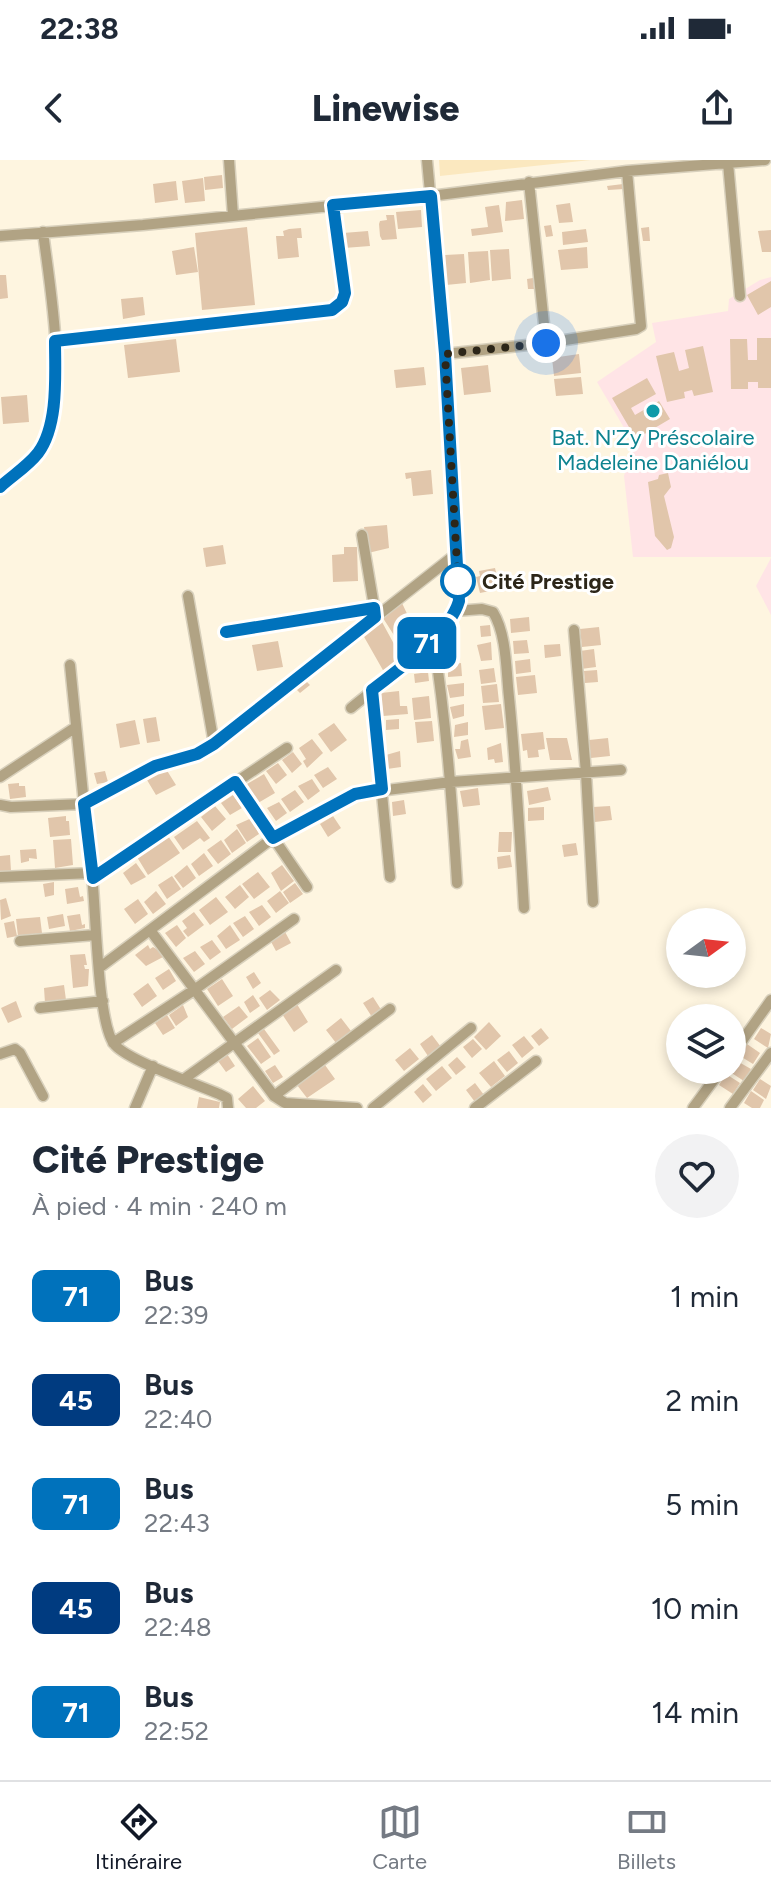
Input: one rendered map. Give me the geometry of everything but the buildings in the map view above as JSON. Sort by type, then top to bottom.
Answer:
[{"type":"street","points":[[229,160],[233,216]]},
{"type":"street","points":[[351,708],[433,637],[456,611],[459,601],[445,354],[427,160]]},
{"type":"street","points":[[0,236],[233,216],[431,196],[627,171],[765,160]]},
{"type":"street","points":[[728,162],[740,296]]},
{"type":"street","points":[[445,354],[546,343],[641,326],[627,171]]},
{"type":"street","points":[[529,182],[546,343]]},
{"type":"street","points":[[55,341],[332,310],[342,302],[345,293],[333,205]]},
{"type":"street","points":[[0,487],[37,454],[45,441],[56,386],[55,341],[43,232]]},
{"type":"street","points":[[362,535],[375,613]]},
{"type":"street","points":[[0,805],[84,804],[155,766],[197,754],[214,744],[375,613],[456,554]]},
{"type":"street","points":[[188,596],[214,744]]},
{"type":"street","points":[[456,611],[482,609],[493,612],[498,621],[517,777],[524,908]]},
{"type":"street","points":[[226,632],[375,613]]},
{"type":"street","points":[[574,630],[593,902]]},
{"type":"street","points":[[433,637],[443,698],[457,883]]},
{"type":"street","points":[[70,665],[107,1031],[122,1051],[227,1098],[228,1108]]},
{"type":"street","points":[[372,690],[390,877]]},
{"type":"street","points":[[0,777],[76,727]]},
{"type":"street","points":[[0,877],[92,876],[287,748]]},
{"type":"street","points":[[99,968],[273,838],[355,794],[451,782],[621,770]]},
{"type":"street","points":[[235,782],[307,887]]},
{"type":"street","points":[[113,1043],[294,919]]},
{"type":"street","points":[[150,930],[274,1096],[285,1103],[357,1108]]},
{"type":"street","points":[[20,941],[95,935]]},
{"type":"street","points":[[184,1079],[336,970]]},
{"type":"street","points":[[40,1008],[103,1001]]},
{"type":"street","points":[[746,1036],[771,1001]]},
{"type":"street","points":[[274,1096],[390,1009]]},
{"type":"street","points":[[373,1108],[471,1028]]},
{"type":"street","points":[[0,1054],[15,1049],[20,1053],[43,1096]]},
{"type":"street","points":[[730,1108],[771,1053]]},
{"type":"street","points":[[475,1108],[536,1061]]},
{"type":"street","points":[[135,1108],[153,1066]]},
{"type":"street","points":[[693,1108],[711,1084]]},
{"type":"shaded area","points":[[439,160],[591,160],[440,176]]},
{"type":"shaded area","points":[[771,277],[771,557],[633,557],[624,476],[633,443],[597,382],[656,342],[652,323],[728,311],[729,299],[760,280]]},
{"type":"shaded area","points":[[771,558],[771,615],[756,586]]},
{"type":"bus line","name":"71","points":[[0,487],[37,454],[45,441],[56,386],[55,341],[332,310],[342,302],[345,293],[333,205],[431,196],[445,354],[459,601],[451,619],[415,655],[372,690],[382,789],[355,794],[273,838],[235,782],[93,878],[84,804],[155,766],[197,754],[214,744],[375,617],[374,608],[226,632]]},
{"type":"place","name":"Bat. N'Zy Préscolaire Madeleine Daniélou","points":[[653,411]]},
{"type":"place","name":"Cité Prestige","points":[[458,581]]},
{"type":"route","points":[[458,581],[445,354],[546,343]]}]
